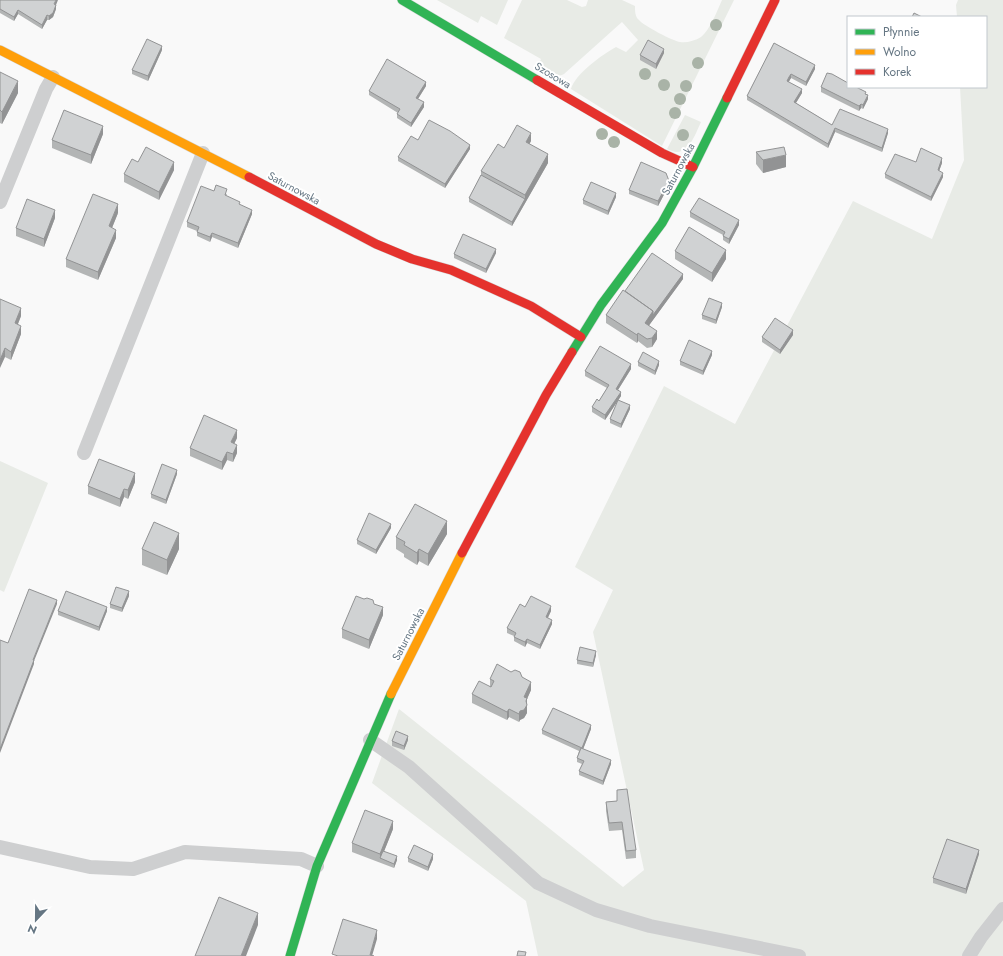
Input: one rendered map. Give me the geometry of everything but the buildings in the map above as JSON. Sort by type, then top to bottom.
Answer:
[{"type":"street","name":"Szosowa","points":[[402,0],[662,153],[693,167]]},
{"type":"street","name":"Saturnowska","points":[[290,956],[317,866],[395,685],[477,524],[546,395],[601,305],[662,223],[693,167],[775,0]]},
{"type":"street","name":"Saturnowska","points":[[0,50],[203,153],[376,244],[412,259],[451,270],[531,306],[581,337]]},
{"type":"lane","points":[[0,202],[46,89],[53,77]]},
{"type":"lane","points":[[84,454],[203,153]]},
{"type":"lane","points":[[370,740],[409,767],[538,883],[596,910],[650,926],[799,956]]},
{"type":"lane","points":[[0,847],[90,867],[133,869],[185,852],[301,859],[317,866]]},
{"type":"lane","points":[[969,956],[1003,909]]},
{"type":"shaded area","points":[[437,0],[508,0],[497,25],[481,16],[478,23]]},
{"type":"shaded area","points":[[522,0],[567,0],[582,7],[586,6],[588,0],[622,0],[635,6],[636,16],[642,23],[676,41],[688,42],[701,37],[704,34],[716,15],[722,0],[734,0],[662,146],[571,89],[578,77],[597,59],[616,47],[626,52],[638,40],[622,22],[564,74],[557,76],[538,66],[541,59],[504,38]]},
{"type":"shaded area","points":[[958,0],[1003,0],[1003,956],[538,956],[526,901],[372,783],[399,709],[623,887],[644,870],[593,632],[613,590],[575,567],[664,386],[735,424],[853,201],[932,239],[964,160],[960,88],[987,88],[987,16],[957,16],[956,5]]},
{"type":"shaded area","points":[[685,115],[701,122],[695,136],[686,149],[682,151],[676,152],[667,149]]},
{"type":"shaded area","points":[[0,461],[48,483],[4,592],[0,590]]},
{"type":"traffic: fast","points":[[402,0],[537,80]]},
{"type":"traffic: fast","points":[[572,352],[601,305],[662,223],[693,167],[727,98]]},
{"type":"traffic: fast","points":[[290,956],[317,866],[391,694]]},
{"type":"traffic: slow","points":[[0,50],[249,177]]},
{"type":"traffic: slow","points":[[391,694],[462,553]]},
{"type":"traffic: jam","points":[[727,98],[775,0]]},
{"type":"traffic: jam","points":[[537,80],[662,153],[693,167]]},
{"type":"traffic: jam","points":[[249,177],[376,244],[412,259],[451,270],[531,306],[581,337]]},
{"type":"traffic: jam","points":[[462,553],[546,395],[572,352]]}]
